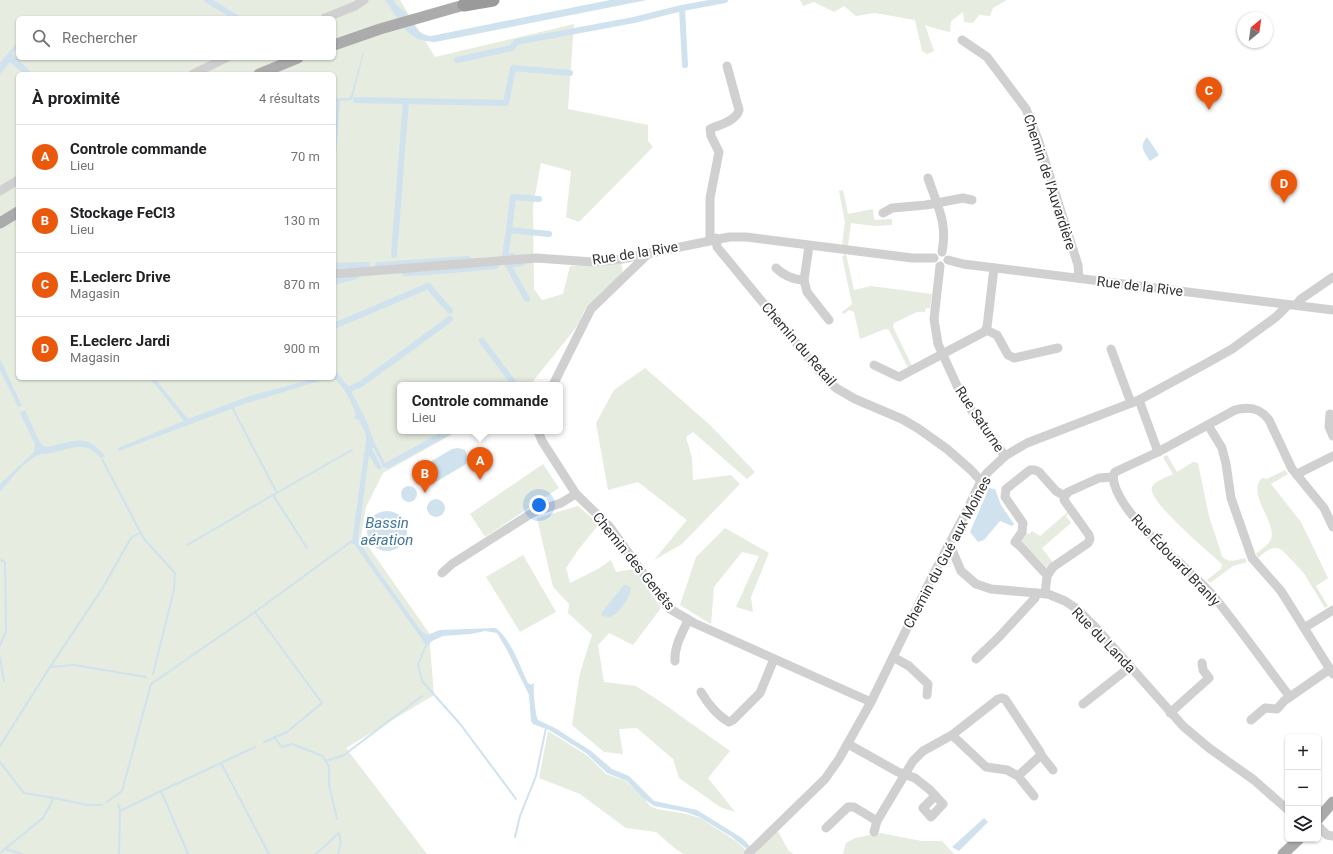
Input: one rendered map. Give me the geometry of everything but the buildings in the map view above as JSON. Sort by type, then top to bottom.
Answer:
[{"type":"highway","points":[[464,5],[476,0]]},
{"type":"highway","points":[[464,5],[493,0]]},
{"type":"main road","points":[[336,43],[421,16],[464,5]]},
{"type":"main road","points":[[264,72],[293,60]]},
{"type":"main road","points":[[0,223],[16,213]]},
{"type":"main road","points":[[1321,815],[1333,802]]},
{"type":"main road","points":[[1283,854],[1296,842]]},
{"type":"street","points":[[330,16],[355,6],[364,0]]},
{"type":"street","name":"Chemin de l'Auvardière","points":[[962,40],[987,57],[1026,109],[1039,142],[1078,265],[1079,278]]},
{"type":"street","points":[[197,72],[222,60]]},
{"type":"street","points":[[713,239],[710,198],[719,152],[711,136],[710,129],[734,118],[738,115],[739,110],[727,66]]},
{"type":"street","name":"Rue Saturne","points":[[928,178],[944,225],[944,244],[934,320],[936,338],[959,390],[972,411],[1005,456]]},
{"type":"street","points":[[0,191],[16,181]]},
{"type":"street","points":[[883,213],[892,208],[963,198],[972,200]]},
{"type":"street","name":"Rue de la Rive","points":[[336,274],[536,258],[593,262],[622,258],[713,239],[746,237],[912,258],[941,259],[963,264],[1333,310]]},
{"type":"street","name":"Chemin du Retail","points":[[713,239],[717,247],[825,378],[836,388],[855,399],[908,422],[947,449],[981,480]]},
{"type":"street","points":[[809,246],[804,280],[807,292],[829,320]]},
{"type":"street","points":[[554,382],[591,309],[650,252]]},
{"type":"street","points":[[776,268],[780,272],[797,280],[804,280]]},
{"type":"street","points":[[874,364],[899,377],[943,355],[986,330],[994,268]]},
{"type":"street","name":"Chemin du Gué aux Moines","points":[[748,854],[834,767],[871,702],[933,575],[981,480],[986,474],[1005,456],[1027,443],[1135,402],[1207,363],[1232,348],[1333,277]]},
{"type":"street","points":[[986,330],[997,335],[1008,356],[1014,358],[1058,348]]},
{"type":"street","points":[[1111,349],[1158,452]]},
{"type":"street","points":[[976,659],[1040,593],[1048,574],[1053,567],[1088,543],[1090,539],[1089,534],[1064,500],[1068,492],[1099,478],[1113,476],[1115,472],[1158,452],[1235,410],[1248,407],[1256,409],[1265,415],[1269,420],[1292,469],[1324,508],[1333,527]]},
{"type":"street","points":[[1330,414],[1329,427],[1333,436]]},
{"type":"street","points":[[1208,425],[1222,448],[1231,498],[1252,558],[1281,591],[1331,672],[1290,697],[1277,709],[1265,708],[1251,720]]},
{"type":"street","name":"Chemin des Genêts","points":[[539,434],[542,441],[576,494],[608,526],[670,609],[688,620],[871,702]]},
{"type":"street","points":[[1297,475],[1303,470],[1333,456]]},
{"type":"street","points":[[1048,574],[1044,572],[1015,542],[1022,532],[1023,523],[1005,497],[1005,492],[1030,470],[1035,470],[1039,472],[1056,492],[1065,496]]},
{"type":"street","name":"Rue Édouard Branly","points":[[1113,476],[1117,492],[1138,521],[1214,597],[1290,697]]},
{"type":"street","points":[[442,573],[452,564],[532,513],[561,503],[576,494]]},
{"type":"street","name":"Rue du Landa","points":[[947,548],[953,552],[961,571],[976,584],[991,589],[1040,593],[1065,601],[1077,610],[1097,628],[1170,712],[1203,743],[1242,771],[1285,807]]},
{"type":"street","points":[[1304,628],[1333,610]]},
{"type":"street","points":[[675,661],[674,653],[688,620]]},
{"type":"street","points":[[893,657],[909,666],[928,684],[927,695]]},
{"type":"street","points":[[701,692],[704,699],[725,720],[729,722],[733,720],[760,692],[774,659]]},
{"type":"street","points":[[1170,712],[1209,678],[1203,670],[1202,663]]},
{"type":"street","points":[[1083,704],[1130,667]]},
{"type":"street","points":[[874,832],[877,821],[913,761],[923,751],[952,735],[998,699],[1002,698],[1005,700],[1041,755],[1053,770]]},
{"type":"street","points":[[952,735],[986,767],[1007,770],[1018,776],[1034,796]]},
{"type":"street","points":[[848,744],[898,772],[915,778],[930,790],[934,796]]},
{"type":"street","points":[[1018,776],[1041,755]]},
{"type":"street","points":[[826,828],[848,807],[854,807],[877,821]]},
{"type":"street","points":[[1321,829],[1327,835],[1333,836]]},
{"type":"shaded area","points":[[0,0],[400,0],[435,57],[574,24],[568,109],[648,125],[648,141],[653,147],[579,222],[566,217],[571,171],[541,163],[533,206],[534,289],[542,300],[563,294],[570,266],[621,262],[623,273],[584,311],[579,324],[532,382],[397,382],[397,434],[453,434],[383,473],[366,507],[361,536],[429,633],[434,695],[346,748],[427,854],[0,854]]},
{"type":"shaded area","points":[[800,0],[1007,0],[993,8],[990,16],[979,15],[973,23],[964,22],[963,12],[951,21],[950,32],[925,25],[934,51],[927,54],[922,51],[915,20],[875,13],[856,16],[844,6],[834,12],[814,2],[803,6]]},
{"type":"shaded area","points":[[843,190],[848,214],[873,209],[874,220],[892,219],[892,225],[874,226],[851,223],[848,246],[842,245],[845,222],[839,191]]},
{"type":"shaded area","points":[[846,254],[854,290],[871,286],[932,294],[930,308],[926,308],[925,312],[917,312],[894,323],[893,327],[912,366],[908,368],[889,330],[885,329],[860,339],[854,312],[849,310],[844,314],[842,312],[852,304],[842,256]]},
{"type":"shaded area","points":[[645,368],[710,425],[755,472],[747,479],[693,432],[686,437],[692,458],[693,480],[731,475],[740,484],[682,544],[654,560],[687,520],[638,482],[608,490],[596,423],[614,390]]},
{"type":"shaded area","points":[[1167,455],[1177,472],[1193,462],[1198,463],[1209,516],[1222,556],[1230,561],[1245,558],[1247,562],[1233,566],[1210,583],[1207,580],[1221,569],[1222,564],[1169,515],[1153,494],[1152,487],[1158,481],[1173,474],[1163,457]]},
{"type":"shaded area","points":[[543,464],[559,488],[485,537],[470,514]]},
{"type":"shaded area","points":[[1285,470],[1288,474],[1271,484],[1301,522],[1328,578],[1316,586],[1328,606],[1325,608],[1303,572],[1282,550],[1272,548],[1258,558],[1256,554],[1270,541],[1272,532],[1259,500],[1258,485],[1262,478],[1267,479]]},
{"type":"shaded area","points":[[578,506],[599,524],[578,550],[566,568],[570,583],[598,569],[611,560],[616,572],[634,569],[661,608],[633,645],[609,633],[598,645],[604,682],[636,686],[730,751],[708,778],[735,812],[720,807],[679,778],[673,759],[637,728],[619,729],[623,754],[604,752],[572,725],[580,673],[592,635],[568,613],[569,604],[553,587],[537,518]]},
{"type":"shaded area","points":[[1068,512],[1069,513],[1066,516],[1071,523],[1042,548],[1054,564],[1048,569],[1021,540],[1025,532],[1029,534],[1032,531],[1040,536]]},
{"type":"shaded area","points":[[725,528],[769,553],[751,597],[753,612],[736,607],[759,556],[742,552],[714,587],[711,624],[680,605],[696,557]]},
{"type":"shaded area","points":[[523,555],[556,612],[520,632],[486,577]]},
{"type":"shaded area","points":[[548,731],[588,756],[606,774],[626,781],[644,798],[650,806],[657,809],[700,818],[736,841],[746,850],[743,854],[684,854],[656,832],[626,828],[580,794],[539,778]]},
{"type":"shaded area","points":[[778,831],[788,850],[793,854],[755,854],[772,834]]},
{"type":"shaded area","points":[[880,833],[922,841],[942,841],[954,854],[843,854],[846,843],[855,838]]},
{"type":"water","points":[[385,0],[394,0],[394,2],[406,13],[419,31],[431,36],[610,0],[647,0],[435,42],[425,41],[410,34],[404,28]]},
{"type":"water","points":[[16,44],[16,49],[12,54],[16,58],[16,60],[18,60],[31,72],[22,72],[10,62],[0,74],[0,63]]},
{"type":"water","points":[[364,52],[352,100],[340,101],[336,155],[336,98],[348,98],[351,96]]},
{"type":"water","points":[[1147,137],[1159,155],[1150,161],[1143,149],[1143,143]]},
{"type":"water","points":[[0,359],[22,406],[18,407],[0,370]]},
{"type":"water","points":[[336,371],[349,387],[387,467],[383,467],[373,447],[372,449],[382,468],[378,470],[369,455],[358,540],[421,631],[427,635],[440,630],[496,628],[502,633],[511,646],[528,683],[531,685],[534,683],[534,702],[538,720],[555,728],[591,751],[612,769],[629,776],[654,801],[697,810],[742,838],[751,847],[748,850],[732,837],[699,817],[686,812],[654,806],[642,797],[627,781],[607,773],[586,753],[549,730],[533,724],[531,721],[529,695],[497,633],[485,631],[471,634],[443,636],[432,641],[427,646],[426,645],[352,541],[366,435],[359,420],[354,418],[356,415],[352,405],[341,385],[336,380]]},
{"type":"water","points":[[152,380],[156,380],[188,419],[250,396],[309,380],[322,380],[244,404],[119,451],[118,448],[184,421]]},
{"type":"water","points":[[25,410],[38,439],[43,446],[47,447],[79,440],[93,444],[105,456],[101,458],[89,448],[83,447],[40,454],[27,462],[0,492],[0,484],[34,452],[35,444],[20,413]]},
{"type":"water","name":"Bassin aération","points":[[458,448],[465,450],[468,457],[466,464],[427,487],[417,483],[415,475],[418,469],[452,449]]},
{"type":"water","points":[[406,486],[412,486],[417,491],[415,500],[412,502],[406,502],[401,497],[401,491]]},
{"type":"water","points":[[989,488],[995,489],[1001,505],[1014,524],[1012,526],[1000,521],[984,540],[978,542],[970,532]]},
{"type":"water","points":[[436,499],[442,502],[445,508],[442,514],[436,517],[430,514],[427,508],[430,502]]},
{"type":"water","name":"Bassin aération","points":[[387,511],[395,513],[401,517],[405,523],[407,531],[405,539],[401,545],[395,549],[387,551],[379,549],[373,545],[369,539],[367,531],[369,523],[373,517],[379,513]]},
{"type":"water","points":[[624,585],[631,588],[629,596],[623,606],[613,616],[602,616],[602,612]]},
{"type":"water","points":[[984,818],[988,822],[959,851],[952,847]]},
{"type":"waterway","points":[[207,0],[234,16]]},
{"type":"waterway","points":[[682,8],[725,0]]},
{"type":"waterway","points":[[457,60],[512,48],[516,42],[634,20],[682,8],[685,65]]},
{"type":"waterway","points":[[356,100],[506,103],[513,68],[570,73]]},
{"type":"waterway","points":[[394,255],[406,101]]},
{"type":"waterway","points":[[539,199],[513,197],[509,230],[549,234]]},
{"type":"waterway","points":[[509,230],[505,256],[513,256]]},
{"type":"waterway","points":[[378,265],[468,259]]},
{"type":"waterway","points":[[522,263],[508,265],[527,299]]},
{"type":"waterway","points":[[336,266],[367,265]]},
{"type":"waterway","points":[[405,273],[496,266]]},
{"type":"waterway","points":[[336,281],[356,276]]},
{"type":"waterway","points":[[336,325],[428,286],[450,311]]},
{"type":"waterway","points":[[350,389],[361,384],[450,319]]},
{"type":"waterway","points":[[482,341],[513,382]]},
{"type":"waterway","points":[[232,407],[277,493]]},
{"type":"waterway","points":[[388,465],[445,434]]},
{"type":"waterway","points":[[273,495],[352,450]]},
{"type":"waterway","points":[[102,459],[144,539],[175,573],[174,590],[153,674]]},
{"type":"waterway","points":[[187,545],[273,495],[307,548]]},
{"type":"waterway","points":[[50,667],[102,589],[131,538],[140,533]]},
{"type":"waterway","points":[[255,612],[352,541],[353,543]]},
{"type":"waterway","points":[[0,560],[5,562],[6,632],[0,645]]},
{"type":"waterway","points":[[107,802],[122,791],[151,684],[255,612],[322,703],[287,732],[264,742]]},
{"type":"waterway","points":[[426,645],[418,665],[422,681],[461,725],[516,799]]},
{"type":"waterway","points":[[0,658],[4,681]]},
{"type":"waterway","points":[[0,746],[50,667],[74,665],[146,677]]},
{"type":"waterway","points":[[326,761],[344,755],[422,696]]},
{"type":"waterway","points":[[515,837],[520,816],[536,776],[546,728]]},
{"type":"waterway","points":[[274,737],[282,747],[292,744],[323,756],[329,767],[329,785],[337,819]]},
{"type":"waterway","points":[[221,763],[255,747]]},
{"type":"waterway","points":[[0,762],[24,793],[54,798]]},
{"type":"waterway","points":[[188,854],[161,791],[221,763],[269,854]]},
{"type":"waterway","points":[[118,804],[120,811],[161,791]]},
{"type":"waterway","points":[[0,853],[43,818],[54,798],[87,805],[102,805]]},
{"type":"waterway","points":[[119,854],[120,811]]},
{"type":"waterway","points":[[316,854],[339,833],[341,842],[338,854]]},
{"type":"waterway","points":[[5,849],[22,854]]},
{"type":"place","name":"E.Leclerc Drive","points":[[1209,110]]},
{"type":"place","name":"E.Leclerc Jardi","points":[[1284,203]]},
{"type":"place","name":"Controle commande","points":[[480,480]]},
{"type":"place","name":"Stockage FeCl3","points":[[425,493]]}]
